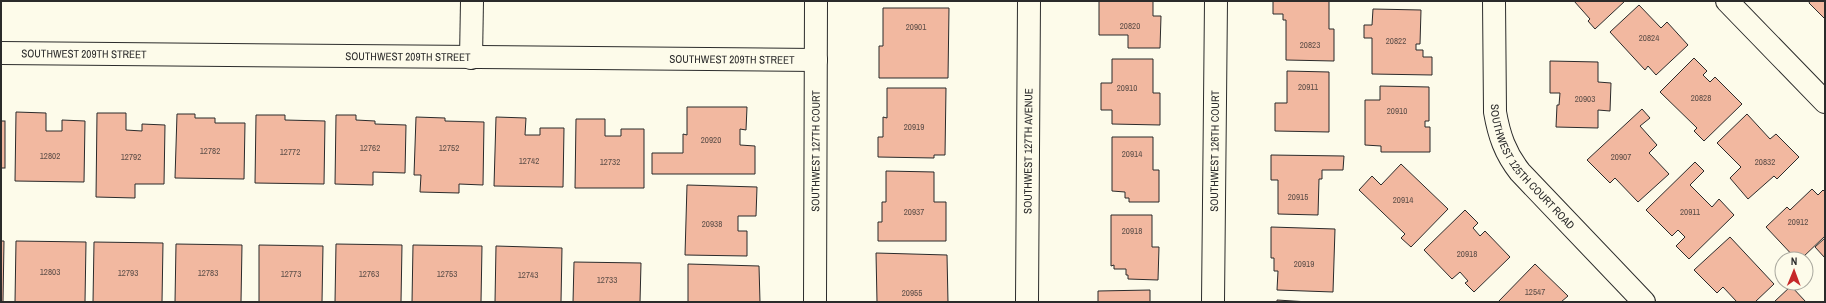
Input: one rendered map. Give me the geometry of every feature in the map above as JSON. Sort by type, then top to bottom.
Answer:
[{"type":"street","points":[[471,58],[472,1]]},
{"type":"street","name":"SOUTHWEST 127TH COURT","points":[[815,302],[816,1]]},
{"type":"street","name":"SOUTHWEST 127TH AVENUE","points":[[1027,302],[1029,1]]},
{"type":"street","name":"SOUTHWEST 126TH COURT","points":[[1213,302],[1216,1]]},
{"type":"street","name":"SOUTHWEST 125TH COURT ROAD","points":[[1494,1],[1495,112],[1498,130],[1504,147],[1511,161],[1520,172],[1644,302]]},
{"type":"street","points":[[1727,1],[1825,102]]},
{"type":"street","name":"SOUTHWEST 209TH STREET","points":[[1,53],[816,60]]},
{"type":"building","points":[[1099,1],[1153,1],[1153,16],[1161,16],[1160,48],[1128,48],[1128,35],[1099,35]]},
{"type":"building","points":[[1273,1],[1329,1],[1329,29],[1334,29],[1334,61],[1286,60],[1286,20],[1283,20],[1283,14],[1273,14]]},
{"type":"building","points":[[1574,1],[1625,1],[1595,29],[1588,21],[1590,19]]},
{"type":"building","points":[[1810,1],[1825,1],[1825,19],[1809,3]]},
{"type":"building","points":[[1639,5],[1661,28],[1667,22],[1688,45],[1656,75],[1648,66],[1645,70],[1610,32]]},
{"type":"building","points":[[883,8],[949,8],[948,78],[879,78],[879,46],[883,46]]},
{"type":"building","points":[[1373,9],[1421,10],[1420,44],[1416,44],[1416,50],[1423,50],[1423,57],[1432,57],[1432,75],[1372,74],[1372,38],[1364,38],[1364,25],[1372,25]]},
{"type":"building","points":[[1694,58],[1707,71],[1703,75],[1710,82],[1715,77],[1742,104],[1704,141],[1694,131],[1697,128],[1660,92]]},
{"type":"building","points":[[1112,59],[1153,59],[1153,93],[1160,93],[1160,125],[1112,124],[1112,110],[1101,110],[1101,83],[1112,83]]},
{"type":"building","points":[[1550,61],[1598,62],[1598,82],[1611,83],[1610,111],[1598,110],[1598,128],[1556,127],[1557,105],[1559,105],[1560,93],[1550,93]]},
{"type":"building","points":[[1287,71],[1329,72],[1329,132],[1275,131],[1275,103],[1287,103]]},
{"type":"building","points":[[1380,86],[1429,87],[1429,121],[1425,121],[1425,127],[1430,127],[1430,152],[1381,152],[1381,146],[1365,145],[1365,100],[1380,100]]},
{"type":"building","points":[[887,88],[946,88],[945,155],[934,155],[934,158],[878,157],[878,137],[883,137],[883,117],[887,118]]},
{"type":"building","points":[[687,107],[747,107],[746,130],[740,129],[740,145],[755,146],[755,174],[652,174],[652,153],[683,153],[683,134],[687,135]]},
{"type":"building","points":[[1642,109],[1650,118],[1640,126],[1657,145],[1649,153],[1669,174],[1638,202],[1615,178],[1610,183],[1587,160]]},
{"type":"building","points":[[16,112],[46,113],[46,131],[62,131],[62,120],[85,121],[84,182],[15,181]]},
{"type":"building","points":[[97,113],[126,113],[126,130],[142,131],[142,124],[165,125],[164,184],[135,184],[135,198],[96,197]]},
{"type":"building","points":[[177,114],[195,114],[195,118],[215,118],[215,123],[245,123],[244,179],[175,178]]},
{"type":"building","points":[[1747,114],[1770,139],[1776,134],[1799,157],[1777,179],[1774,176],[1748,199],[1730,178],[1741,167],[1717,143]]},
{"type":"building","points":[[256,115],[285,115],[285,120],[325,121],[324,184],[255,183]]},
{"type":"building","points":[[336,115],[356,115],[356,120],[375,121],[375,124],[406,125],[405,173],[373,172],[373,185],[335,184]]},
{"type":"building","points":[[416,117],[445,118],[445,121],[484,122],[483,185],[459,184],[459,193],[420,192],[421,175],[414,175]]},
{"type":"building","points":[[496,117],[526,118],[525,135],[540,135],[540,128],[564,128],[563,187],[494,186]]},
{"type":"building","points":[[576,119],[605,119],[605,136],[621,136],[621,129],[644,129],[644,188],[575,188]]},
{"type":"building","points":[[1,121],[5,121],[5,168],[1,168]]},
{"type":"building","points":[[1112,137],[1153,137],[1153,170],[1159,170],[1159,202],[1129,202],[1129,198],[1125,198],[1125,192],[1112,191]]},
{"type":"building","points":[[1271,155],[1344,156],[1343,170],[1322,170],[1322,179],[1319,179],[1318,215],[1278,214],[1278,180],[1271,180]]},
{"type":"building","points":[[1695,162],[1704,171],[1690,185],[1712,207],[1719,199],[1734,215],[1689,259],[1676,246],[1685,237],[1678,230],[1672,236],[1646,210]]},
{"type":"building","points":[[1401,164],[1448,209],[1411,247],[1401,238],[1405,234],[1359,190],[1372,176],[1381,185]]},
{"type":"building","points":[[886,171],[934,172],[934,202],[946,202],[946,241],[878,241],[878,222],[882,222],[882,202],[886,202]]},
{"type":"building","points":[[687,185],[757,187],[756,216],[738,216],[738,231],[747,231],[747,256],[685,255]]},
{"type":"building","points":[[1812,189],[1818,195],[1823,190],[1825,192],[1825,236],[1809,251],[1788,251],[1766,227],[1787,207],[1790,210]]},
{"type":"building","points":[[1465,210],[1478,223],[1473,228],[1480,236],[1485,231],[1510,257],[1474,292],[1465,283],[1468,281],[1460,272],[1452,279],[1424,250]]},
{"type":"building","points":[[1111,215],[1152,215],[1152,247],[1159,247],[1158,280],[1128,279],[1126,269],[1114,269],[1114,265],[1111,266]]},
{"type":"building","points":[[1271,227],[1335,229],[1333,292],[1277,290],[1278,271],[1274,271],[1274,258],[1271,258]]},
{"type":"building","points":[[1730,237],[1774,284],[1755,302],[1737,302],[1723,287],[1717,293],[1694,270]]},
{"type":"building","points":[[1825,238],[1825,258],[1815,247]]},
{"type":"building","points":[[1,241],[4,241],[3,302],[1,302]]},
{"type":"building","points":[[16,241],[86,242],[85,302],[15,302]]},
{"type":"building","points":[[94,242],[163,243],[162,302],[93,302]]},
{"type":"building","points":[[176,244],[242,245],[241,302],[175,302]]},
{"type":"building","points":[[336,244],[402,245],[401,302],[335,302]]},
{"type":"building","points":[[259,245],[323,246],[322,302],[259,302]]},
{"type":"building","points":[[413,245],[482,246],[481,302],[412,302]]},
{"type":"building","points":[[496,246],[562,248],[561,302],[495,302]]},
{"type":"building","points":[[876,253],[947,255],[948,302],[877,302]]},
{"type":"building","points":[[574,262],[641,263],[640,302],[573,302]]},
{"type":"building","points":[[688,264],[759,266],[760,302],[688,302]]},
{"type":"building","points":[[1535,264],[1568,296],[1561,302],[1498,302]]},
{"type":"building","points":[[1150,290],[1150,302],[1098,302],[1098,291]]},
{"type":"building","points":[[1786,291],[1796,291],[1806,302],[1774,302]]},
{"type":"building","points":[[1277,300],[1309,302],[1277,302]]}]
